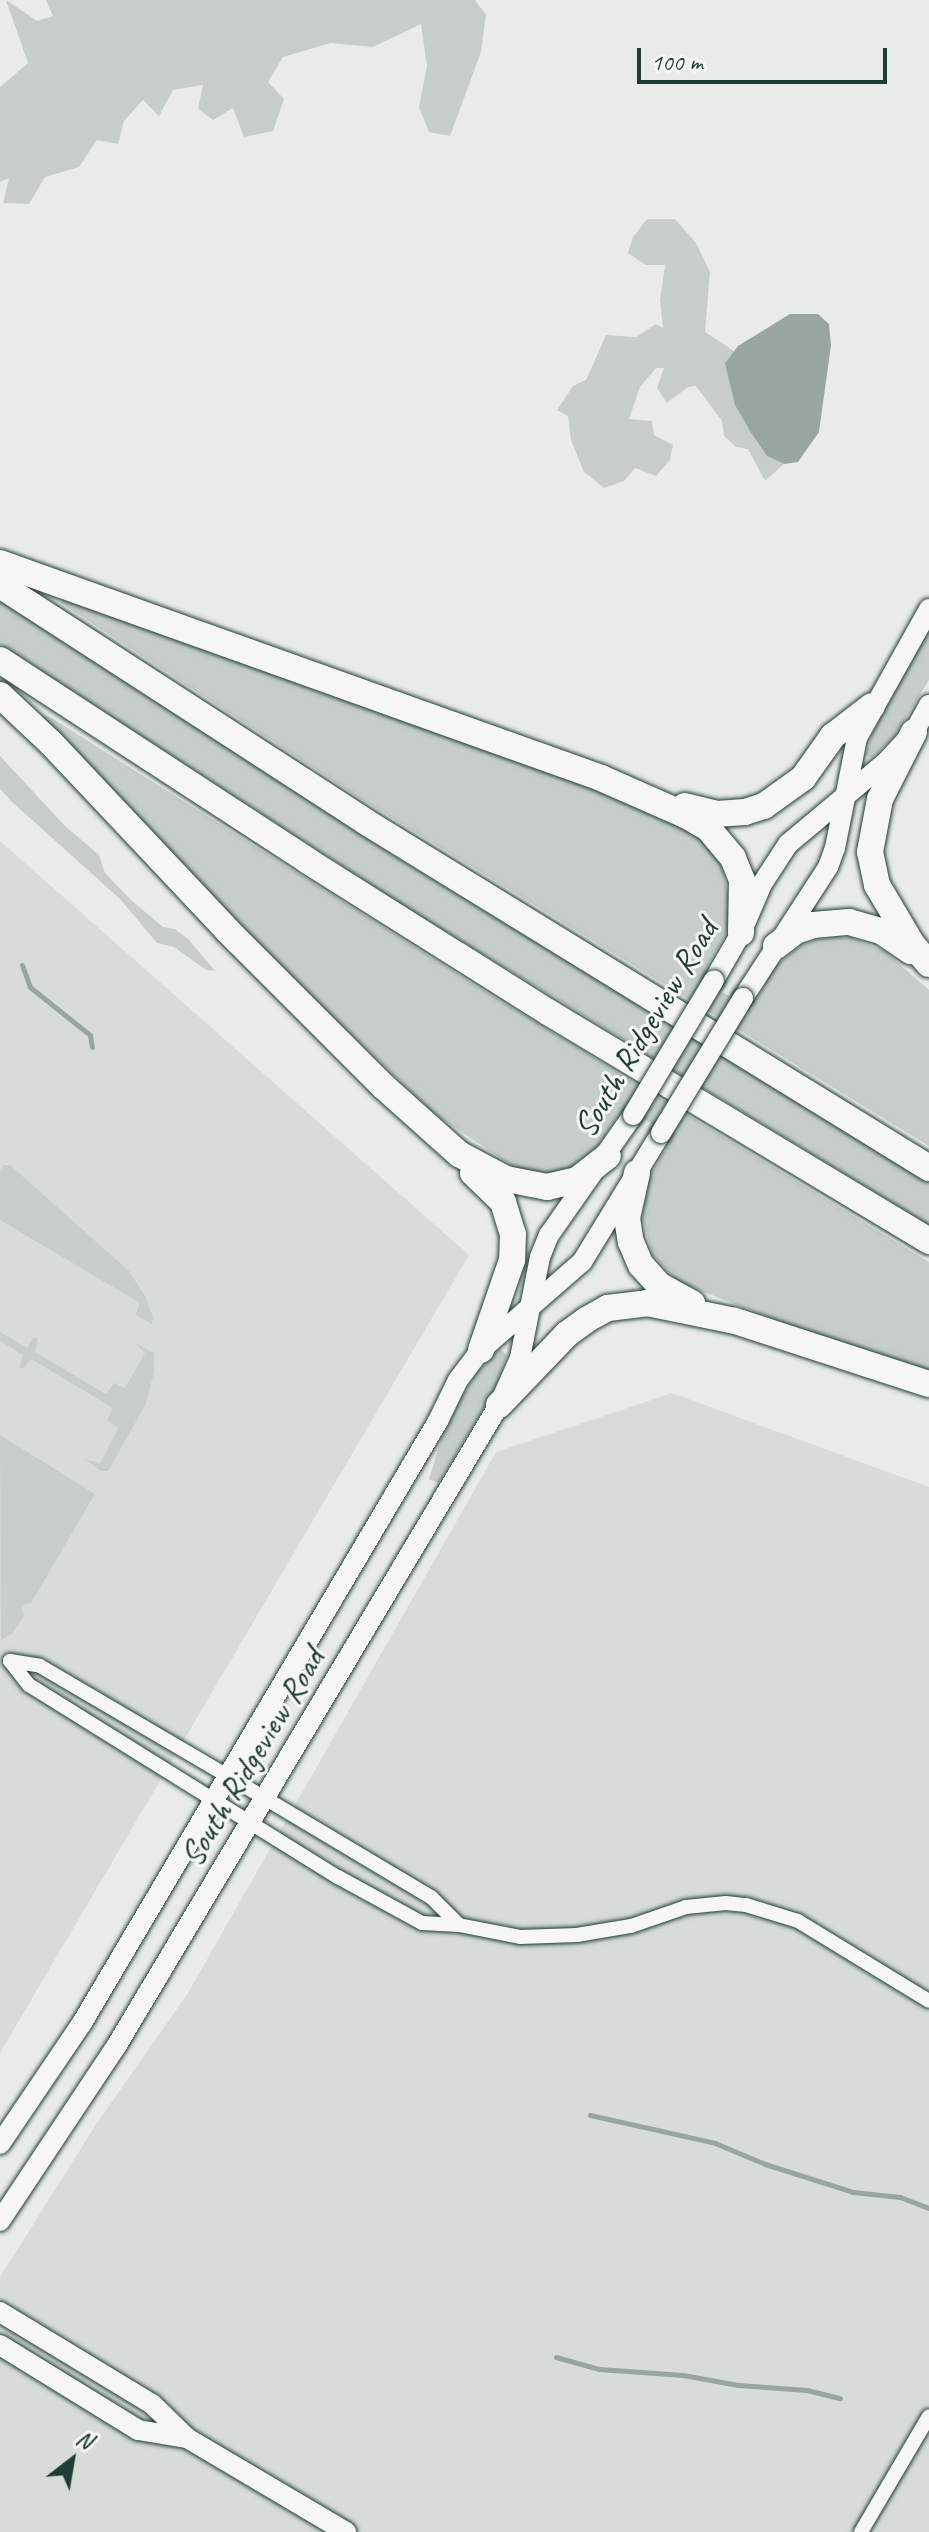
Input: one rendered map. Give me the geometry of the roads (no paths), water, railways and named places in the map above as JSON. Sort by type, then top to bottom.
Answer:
[{"type":"highway","points":[[0,563],[601,778],[703,811],[745,812],[764,806],[803,778],[833,736],[872,706]]},
{"type":"highway","points":[[0,585],[404,846],[929,1168]]},
{"type":"highway","points":[[0,660],[308,861],[548,1012],[929,1241]]},
{"type":"highway","points":[[0,695],[51,743],[238,941],[383,1086],[459,1154],[506,1179],[547,1187],[577,1180],[608,1156]]},
{"type":"highway","points":[[914,732],[880,799],[870,852],[877,885],[905,934],[929,965]]},
{"type":"highway","points":[[601,778],[687,816],[708,828],[721,841],[742,880],[741,933]]},
{"type":"highway","points":[[776,946],[796,931],[813,925],[849,922],[881,931],[929,965]]},
{"type":"highway","points":[[459,1154],[470,1171],[503,1202],[513,1234],[512,1260],[481,1350]]},
{"type":"highway","points":[[637,1173],[627,1218],[631,1242],[641,1265],[659,1285],[735,1321]]},
{"type":"highway","points":[[499,1405],[567,1334],[608,1308],[647,1303],[735,1321],[929,1384]]},
{"type":"main road","name":"South Ridgeview Road","points":[[0,2144],[82,2023],[212,1798],[438,1421],[458,1380],[481,1350],[582,1262],[743,998],[828,867],[835,848],[855,745],[872,706],[929,609]]},
{"type":"main road","name":"South Ridgeview Road","points":[[0,2221],[117,2045],[499,1405],[520,1358],[528,1310],[549,1235],[569,1203],[608,1156],[633,1115],[741,933],[774,863],[788,844],[885,763],[914,732],[929,705]]},
{"type":"main road","points":[[0,2312],[152,2404],[187,2438],[346,2532]]},
{"type":"main road","points":[[0,2345],[138,2430],[187,2438]]},
{"type":"street","points":[[459,1925],[431,1897],[266,1798],[40,1666],[10,1661],[29,1685],[382,1904],[422,1923],[459,1925],[520,1937],[577,1935],[631,1926],[686,1907],[726,1903],[746,1905],[798,1921],[929,2001]]},
{"type":"street","points":[[861,2532],[929,2416]]},
{"type":"waterway","points":[[22,965],[30,987],[90,1035],[92,1047]]},
{"type":"waterway","points":[[590,2115],[715,2143],[765,2164],[853,2192],[900,2197],[929,2208]]},
{"type":"waterway","points":[[556,2357],[599,2369],[683,2375],[738,2385],[807,2390],[840,2398]]}]
